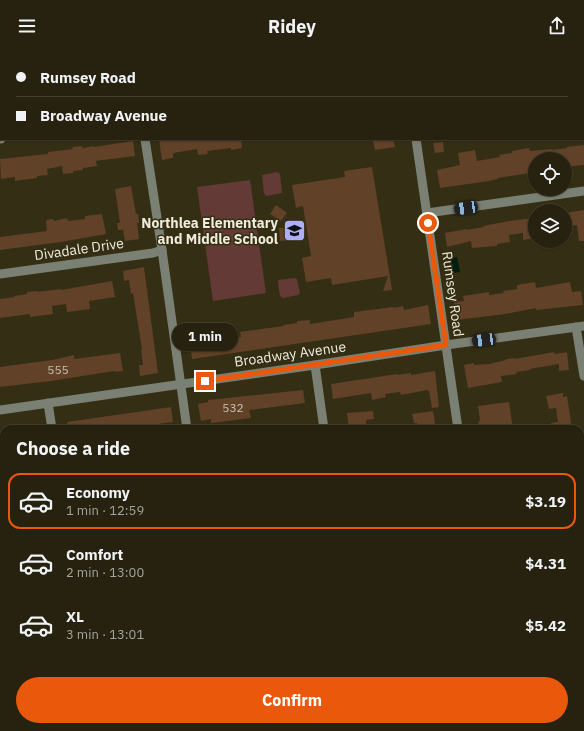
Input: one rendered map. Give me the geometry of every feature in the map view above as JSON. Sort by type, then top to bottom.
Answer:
[{"type":"street","points":[[145,140],[186,425]]},
{"type":"street","name":"Rumsey Road","points":[[416,140],[457,425]]},
{"type":"street","points":[[427,214],[584,190]]},
{"type":"street","name":"Divadale Drive","points":[[0,274],[153,253],[162,250]]},
{"type":"street","points":[[580,327],[584,376]]},
{"type":"street","name":"Broadway Avenue","points":[[0,410],[580,327]]},
{"type":"street","points":[[315,365],[323,425]]},
{"type":"street","points":[[48,403],[51,425]]},
{"type":"shaded area","points":[[277,172],[280,174],[282,193],[266,196],[264,193],[262,175]]},
{"type":"shaded area","points":[[250,180],[266,293],[213,301],[197,187]]},
{"type":"shaded area","points":[[457,257],[460,272],[452,273],[449,259]]},
{"type":"shaded area","points":[[297,279],[300,293],[298,295],[283,298],[280,296],[278,280]]},
{"type":"building","points":[[159,140],[241,140],[242,148],[207,151],[208,154],[198,155],[197,149],[173,153],[173,158],[162,160]]},
{"type":"building","points":[[393,140],[395,147],[375,150],[373,141]]},
{"type":"building","points":[[133,141],[135,156],[96,161],[97,166],[83,168],[83,170],[73,171],[73,173],[63,174],[62,166],[47,169],[48,175],[37,176],[37,178],[15,181],[15,177],[1,179],[0,159],[48,154],[48,152],[73,149],[72,147],[94,147]]},
{"type":"building","points":[[443,142],[444,152],[435,153],[433,143]]},
{"type":"building","points":[[584,145],[584,165],[572,166],[572,152],[528,152],[528,173],[489,181],[440,188],[437,170],[460,165],[458,153],[475,150],[477,161],[500,157],[499,155],[529,148],[530,151],[552,150]]},
{"type":"building","points":[[372,167],[392,290],[383,291],[388,276],[332,285],[331,278],[306,282],[302,258],[311,256],[303,206],[296,208],[292,185],[345,177],[344,171]]},
{"type":"building","points":[[131,186],[136,214],[138,214],[139,223],[137,223],[139,239],[125,241],[123,230],[118,230],[117,223],[120,223],[115,189]]},
{"type":"building","points":[[276,205],[287,213],[281,221],[270,214]]},
{"type":"building","points":[[584,210],[584,241],[579,241],[577,225],[572,225],[572,212]]},
{"type":"building","points":[[102,214],[106,234],[0,250],[0,237],[47,231],[46,220],[53,219],[54,221],[67,218],[68,221],[85,219],[85,216]]},
{"type":"building","points":[[528,219],[528,239],[523,240],[523,233],[509,235],[510,242],[497,244],[497,246],[472,248],[471,241],[447,247],[445,233],[484,227],[483,226]]},
{"type":"building","points":[[289,227],[291,240],[280,241],[279,228]]},
{"type":"building","points":[[144,267],[158,373],[140,376],[139,365],[143,365],[142,349],[133,293],[131,294],[129,280],[124,281],[123,271]]},
{"type":"building","points":[[112,281],[115,297],[89,301],[90,309],[67,312],[66,304],[52,306],[53,314],[30,317],[30,314],[0,318],[0,299],[27,294],[27,292],[61,290]]},
{"type":"building","points":[[535,282],[536,288],[570,282],[572,292],[581,291],[583,305],[536,310],[536,308],[505,314],[456,320],[454,302],[464,301],[463,296],[489,292],[489,295],[504,293],[503,291],[517,289],[517,285]]},
{"type":"building","points":[[428,305],[431,324],[192,359],[189,335],[203,332],[204,343],[241,337],[240,332],[284,326],[283,325],[297,323],[297,321],[310,320],[310,324],[354,317],[354,312],[403,306],[404,310]]},
{"type":"building","points":[[554,352],[555,354],[567,352],[569,370],[559,371],[559,364],[530,369],[516,372],[517,374],[501,376],[502,382],[468,388],[464,365],[474,363],[474,365],[489,364],[506,359],[515,359]]},
{"type":"building","points":[[120,353],[123,371],[0,387],[0,367],[52,360],[74,355],[74,359]]},
{"type":"building","points":[[435,371],[439,407],[432,408],[429,391],[427,390],[401,395],[400,392],[385,394],[386,397],[372,400],[371,393],[333,399],[331,384],[397,374],[411,373],[411,375]]},
{"type":"building","points":[[303,390],[305,403],[249,410],[251,418],[211,423],[211,419],[201,421],[198,404],[208,402],[208,400]]},
{"type":"building","points":[[563,393],[563,397],[567,396],[571,425],[551,425],[551,423],[558,422],[556,408],[549,409],[546,396]]},
{"type":"building","points":[[509,402],[512,425],[478,425],[478,422],[480,421],[478,406]]},
{"type":"building","points":[[171,407],[173,422],[151,425],[67,425],[67,422]]},
{"type":"building","points":[[373,411],[374,419],[366,420],[367,425],[348,425],[347,413]]},
{"type":"building","points":[[433,411],[435,425],[417,425],[417,423],[414,423],[412,414]]},
{"type":"place","name":"Northlea Elementary and Middle School","points":[[294,231]]},
{"type":"route","points":[[205,381],[446,345],[428,223]]}]
